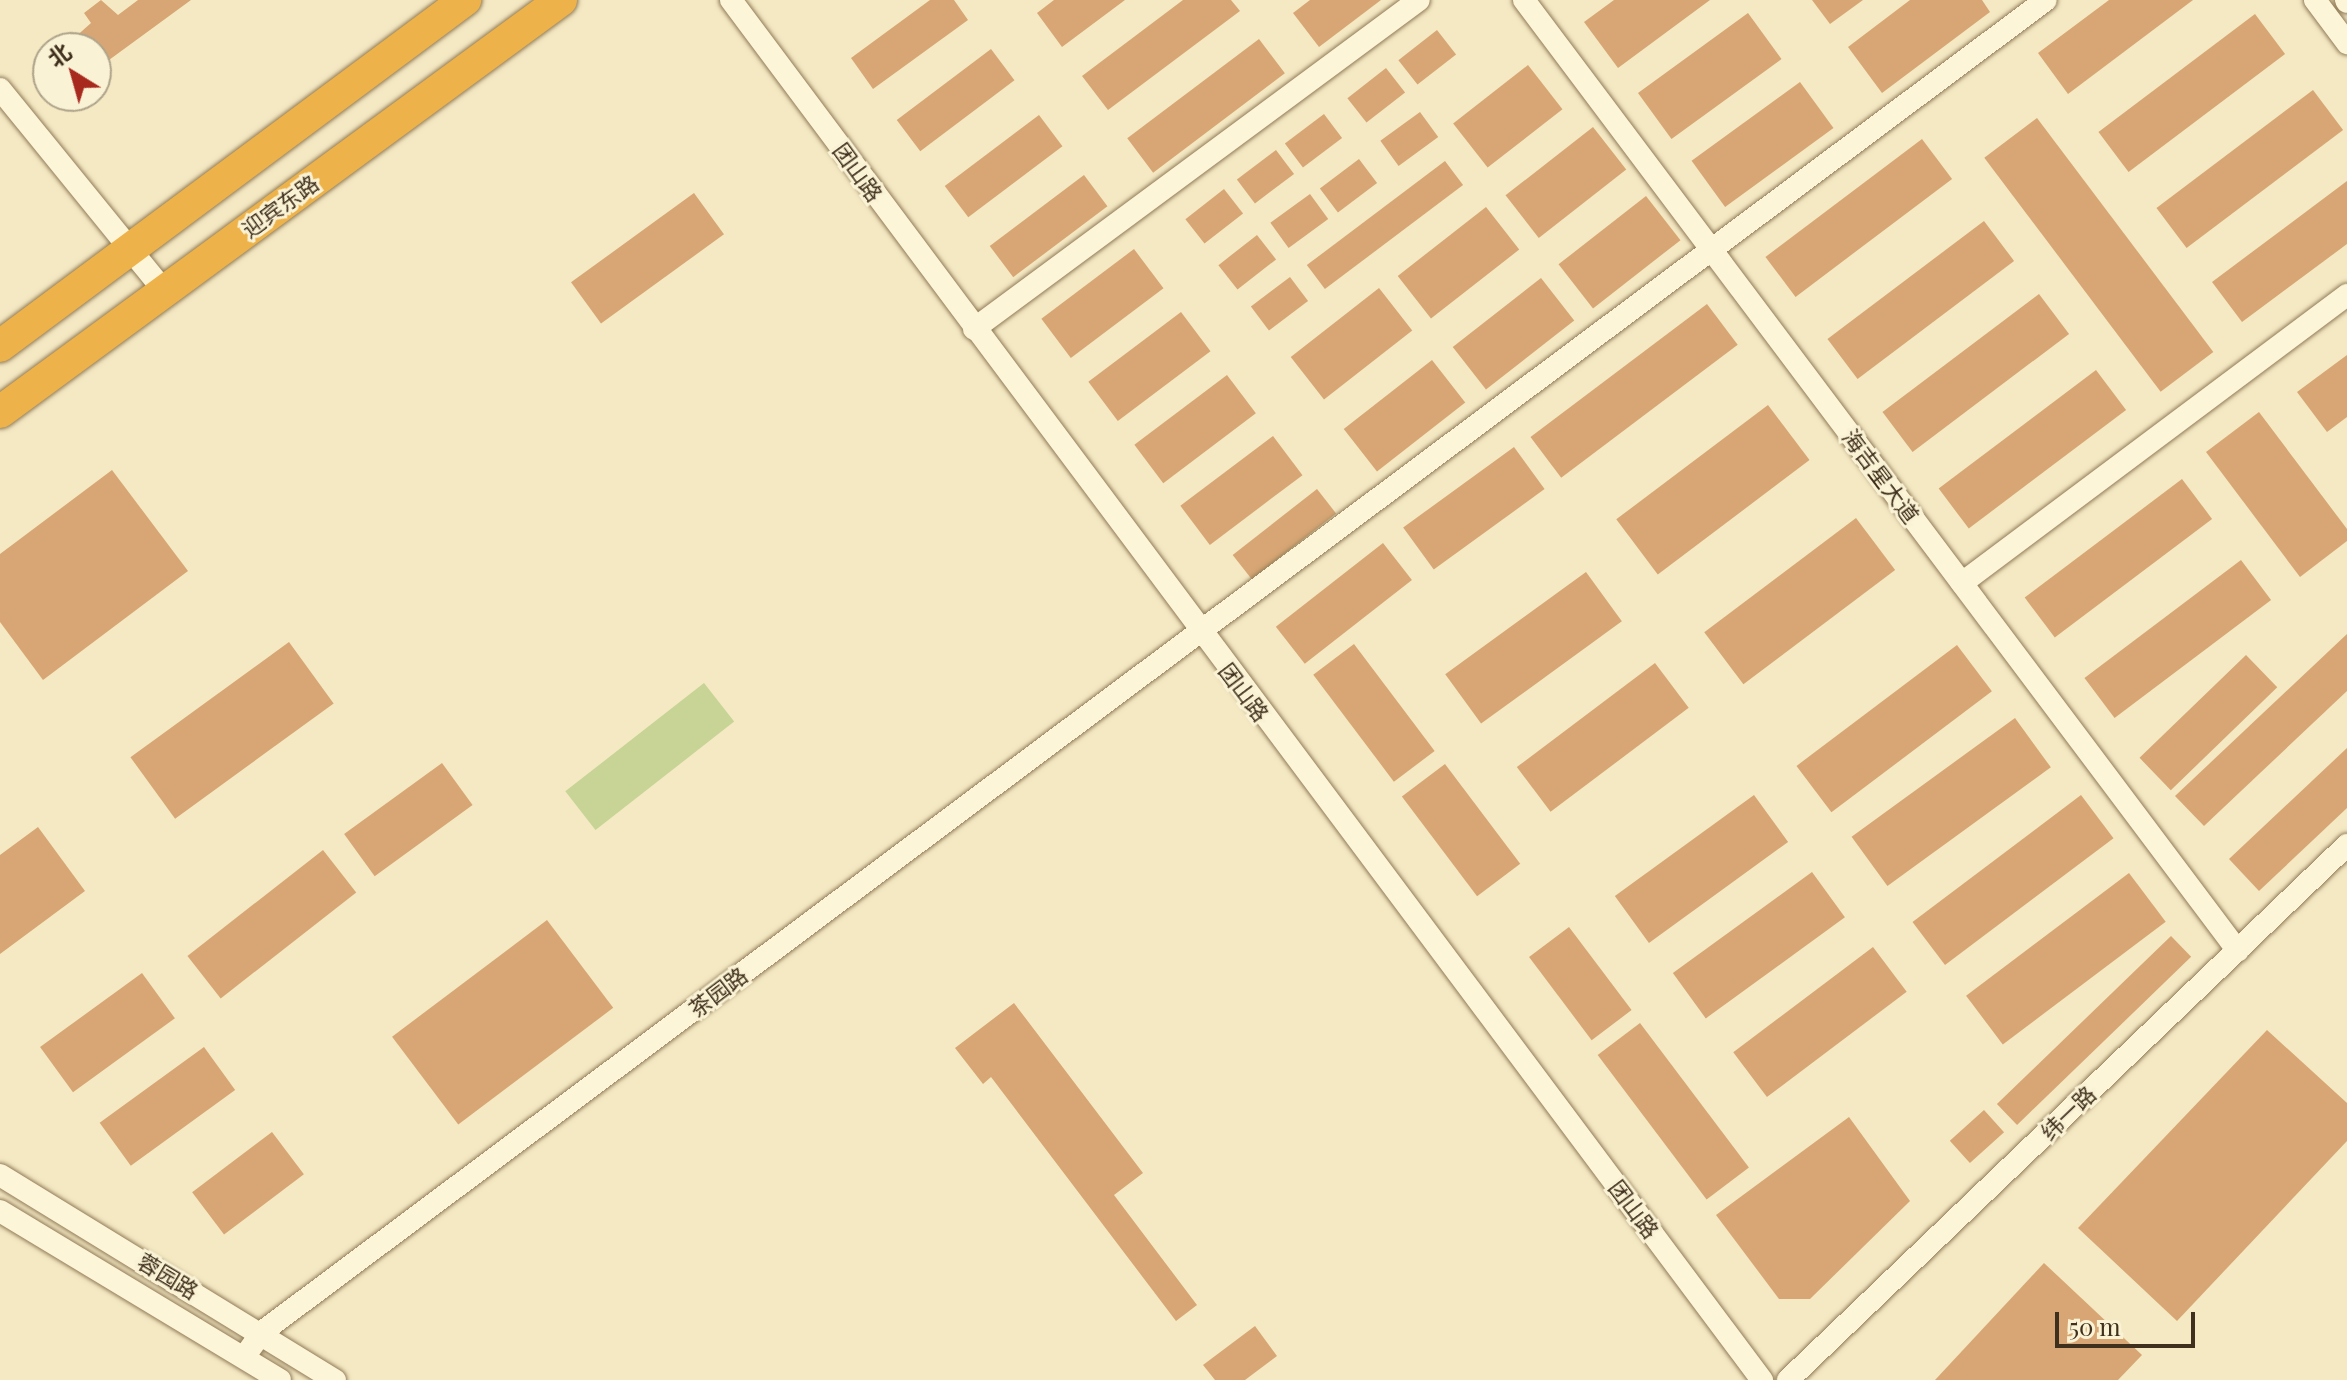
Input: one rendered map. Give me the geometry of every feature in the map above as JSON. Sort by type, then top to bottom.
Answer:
[{"type":"highway","points":[[0,346],[465,0]]},
{"type":"highway","name":"迎宾东路","points":[[0,412],[561,0]]},
{"type":"street","name":"团山路","points":[[731,0],[1199,633],[1762,1380]]},
{"type":"street","points":[[974,329],[1419,0]]},
{"type":"street","name":"海吉星大道","points":[[1524,0],[2238,951]]},
{"type":"street","name":"茶园路","points":[[244,1357],[262,1332],[2046,0]]},
{"type":"street","points":[[2315,0],[2347,43]]},
{"type":"street","points":[[0,89],[164,291]]},
{"type":"street","points":[[1962,583],[2347,295]]},
{"type":"street","name":"纬一路","points":[[1788,1380],[2347,845]]},
{"type":"street","name":"蓉园路","points":[[0,1175],[262,1332],[335,1380]]},
{"type":"street","name":"蓉园路","points":[[0,1211],[280,1380]]},
{"type":"green space","points":[[704,683],[734,722],[595,830],[565,791]]},
{"type":"building","points":[[101,0],[118,15],[138,0],[191,0],[112,58],[112,32],[81,32],[91,23],[84,13]]},
{"type":"building","points":[[930,0],[954,0],[968,20],[873,89],[851,58]]},
{"type":"building","points":[[1054,0],[1125,0],[1062,47],[1037,13]]},
{"type":"building","points":[[1183,0],[1231,0],[1240,11],[1108,110],[1082,76]]},
{"type":"building","points":[[1310,0],[1381,0],[1319,47],[1293,13]]},
{"type":"building","points":[[1614,0],[1710,0],[1618,68],[1584,22]]},
{"type":"building","points":[[1812,0],[1863,0],[1830,24]]},
{"type":"building","points":[[1910,0],[1982,0],[1990,12],[1882,93],[1848,47]]},
{"type":"building","points":[[2109,0],[2193,0],[2068,94],[2038,53]]},
{"type":"building","points":[[1748,13],[1782,59],[1671,139],[1638,93]]},
{"type":"building","points":[[2255,14],[2285,54],[2129,172],[2098,132]]},
{"type":"building","points":[[1437,30],[1456,54],[1417,85],[1398,60]]},
{"type":"building","points":[[1259,39],[1285,73],[1153,173],[1127,138]]},
{"type":"building","points":[[991,49],[1014,80],[920,151],[897,120]]},
{"type":"building","points":[[1528,65],[1562,109],[1488,168],[1453,123]]},
{"type":"building","points":[[1386,68],[1405,92],[1366,123],[1347,98]]},
{"type":"building","points":[[1800,82],[1834,128],[1725,207],[1692,161]]},
{"type":"building","points":[[2313,90],[2343,130],[2187,248],[2156,208]]},
{"type":"building","points":[[1420,112],[1438,137],[1399,166],[1380,141]]},
{"type":"building","points":[[1324,114],[1342,138],[1303,167],[1285,143]]},
{"type":"building","points":[[1039,115],[1062,146],[968,217],[945,186]]},
{"type":"building","points":[[2037,118],[2213,352],[2161,392],[1984,158]]},
{"type":"building","points":[[1593,127],[1626,170],[1539,238],[1506,195]]},
{"type":"building","points":[[1922,139],[1952,179],[1796,297],[1765,257]]},
{"type":"building","points":[[1276,150],[1294,174],[1255,203],[1237,179]]},
{"type":"building","points":[[1359,159],[1377,183],[1338,212],[1320,188]]},
{"type":"building","points":[[1445,161],[1463,185],[1325,289],[1307,265]]},
{"type":"building","points":[[1084,175],[1107,206],[1013,277],[990,246]]},
{"type":"building","points":[[2347,181],[2347,244],[2242,322],[2212,282]]},
{"type":"building","points":[[1224,189],[1243,213],[1204,244],[1185,219]]},
{"type":"building","points":[[694,193],[724,234],[601,324],[571,282]]},
{"type":"building","points":[[1310,194],[1328,219],[1289,248],[1270,223]]},
{"type":"building","points":[[1646,196],[1680,240],[1593,308],[1559,264]]},
{"type":"building","points":[[1486,207],[1519,250],[1431,319],[1398,276]]},
{"type":"building","points":[[1984,221],[2014,261],[1858,379],[1827,339]]},
{"type":"building","points":[[1257,235],[1276,259],[1237,290],[1218,265]]},
{"type":"building","points":[[1134,249],[1163,288],[1071,358],[1041,319]]},
{"type":"building","points":[[1290,277],[1308,301],[1269,330],[1251,306]]},
{"type":"building","points":[[1541,278],[1574,321],[1486,390],[1453,347]]},
{"type":"building","points":[[1379,288],[1412,331],[1324,400],[1291,357]]},
{"type":"building","points":[[2039,294],[2069,334],[1913,452],[1882,412]]},
{"type":"building","points":[[1707,304],[1738,345],[1561,478],[1531,437]]},
{"type":"building","points":[[1181,312],[1210,351],[1118,421],[1088,382]]},
{"type":"building","points":[[2347,355],[2347,417],[2327,432],[2297,392]]},
{"type":"building","points":[[1432,360],[1465,403],[1377,472],[1344,429]]},
{"type":"building","points":[[2096,370],[2126,410],[1969,528],[1939,489]]},
{"type":"building","points":[[1227,375],[1256,413],[1163,483],[1134,445]]},
{"type":"building","points":[[1768,405],[1810,460],[1658,574],[1616,519]]},
{"type":"building","points":[[2259,412],[2347,529],[2347,541],[2300,577],[2206,452]]},
{"type":"building","points":[[1273,436],[1302,475],[1210,545],[1180,506]]},
{"type":"building","points":[[1514,447],[1545,489],[1434,570],[1403,528]]},
{"type":"building","points":[[112,470],[188,571],[43,680],[0,622],[0,554]]},
{"type":"building","points":[[2182,479],[2212,519],[2055,637],[2025,598]]},
{"type":"building","points":[[1317,489],[1336,513],[1252,579],[1233,555]]},
{"type":"building","points":[[1856,518],[1895,570],[1743,684],[1704,632]]},
{"type":"building","points":[[1383,543],[1412,580],[1305,664],[1276,627]]},
{"type":"building","points":[[2241,560],[2271,600],[2115,718],[2084,678]]},
{"type":"building","points":[[1586,572],[1622,621],[1481,724],[1445,674]]},
{"type":"building","points":[[2347,634],[2347,691],[2204,826],[2175,796]]},
{"type":"building","points":[[289,642],[334,703],[175,819],[130,757]]},
{"type":"building","points":[[1354,644],[1435,751],[1394,782],[1313,675]]},
{"type":"building","points":[[1957,645],[1992,691],[1831,812],[1796,766]]},
{"type":"building","points":[[2246,655],[2277,687],[2171,790],[2140,758]]},
{"type":"building","points":[[1655,663],[1689,708],[1551,812],[1517,767]]},
{"type":"building","points":[[2015,718],[2051,767],[1887,886],[1852,837]]},
{"type":"building","points":[[2347,748],[2347,808],[2259,891],[2229,859]]},
{"type":"building","points":[[442,763],[473,805],[375,876],[344,834]]},
{"type":"building","points":[[1445,764],[1520,864],[1477,896],[1402,796]]},
{"type":"building","points":[[1754,795],[1788,842],[1649,943],[1615,896]]},
{"type":"building","points":[[2081,795],[2113,838],[1945,965],[1912,922]]},
{"type":"building","points":[[38,827],[85,891],[0,954],[0,855]]},
{"type":"building","points":[[323,850],[356,893],[221,998],[187,956]]},
{"type":"building","points":[[1812,872],[1845,917],[1706,1018],[1673,973]]},
{"type":"building","points":[[2129,873],[2166,922],[2003,1044],[1966,996]]},
{"type":"building","points":[[547,920],[613,1008],[458,1125],[392,1037]]},
{"type":"building","points":[[1569,927],[1632,1010],[1592,1040],[1529,957]]},
{"type":"building","points":[[2171,936],[2191,957],[2017,1125],[1997,1104]]},
{"type":"building","points":[[1873,947],[1907,992],[1767,1097],[1733,1052]]},
{"type":"building","points":[[142,973],[175,1018],[73,1092],[40,1047]]},
{"type":"building","points":[[1014,1003],[1143,1173],[1114,1195],[1197,1305],[1176,1321],[991,1077],[983,1084],[955,1048]]},
{"type":"building","points":[[1640,1023],[1749,1168],[1707,1199],[1598,1055]]},
{"type":"building","points":[[2267,1030],[2347,1103],[2347,1141],[2177,1321],[2078,1228]]},
{"type":"building","points":[[204,1047],[235,1090],[131,1166],[100,1123]]},
{"type":"building","points":[[1984,1110],[2004,1132],[1970,1163],[1950,1141]]},
{"type":"building","points":[[1849,1117],[1910,1201],[1810,1299],[1779,1299],[1716,1215]]},
{"type":"building","points":[[272,1132],[304,1174],[224,1235],[192,1192]]},
{"type":"building","points":[[2044,1263],[2142,1355],[2118,1380],[1935,1380]]},
{"type":"building","points":[[1255,1326],[1277,1356],[1245,1380],[1215,1380],[1203,1365]]}]
